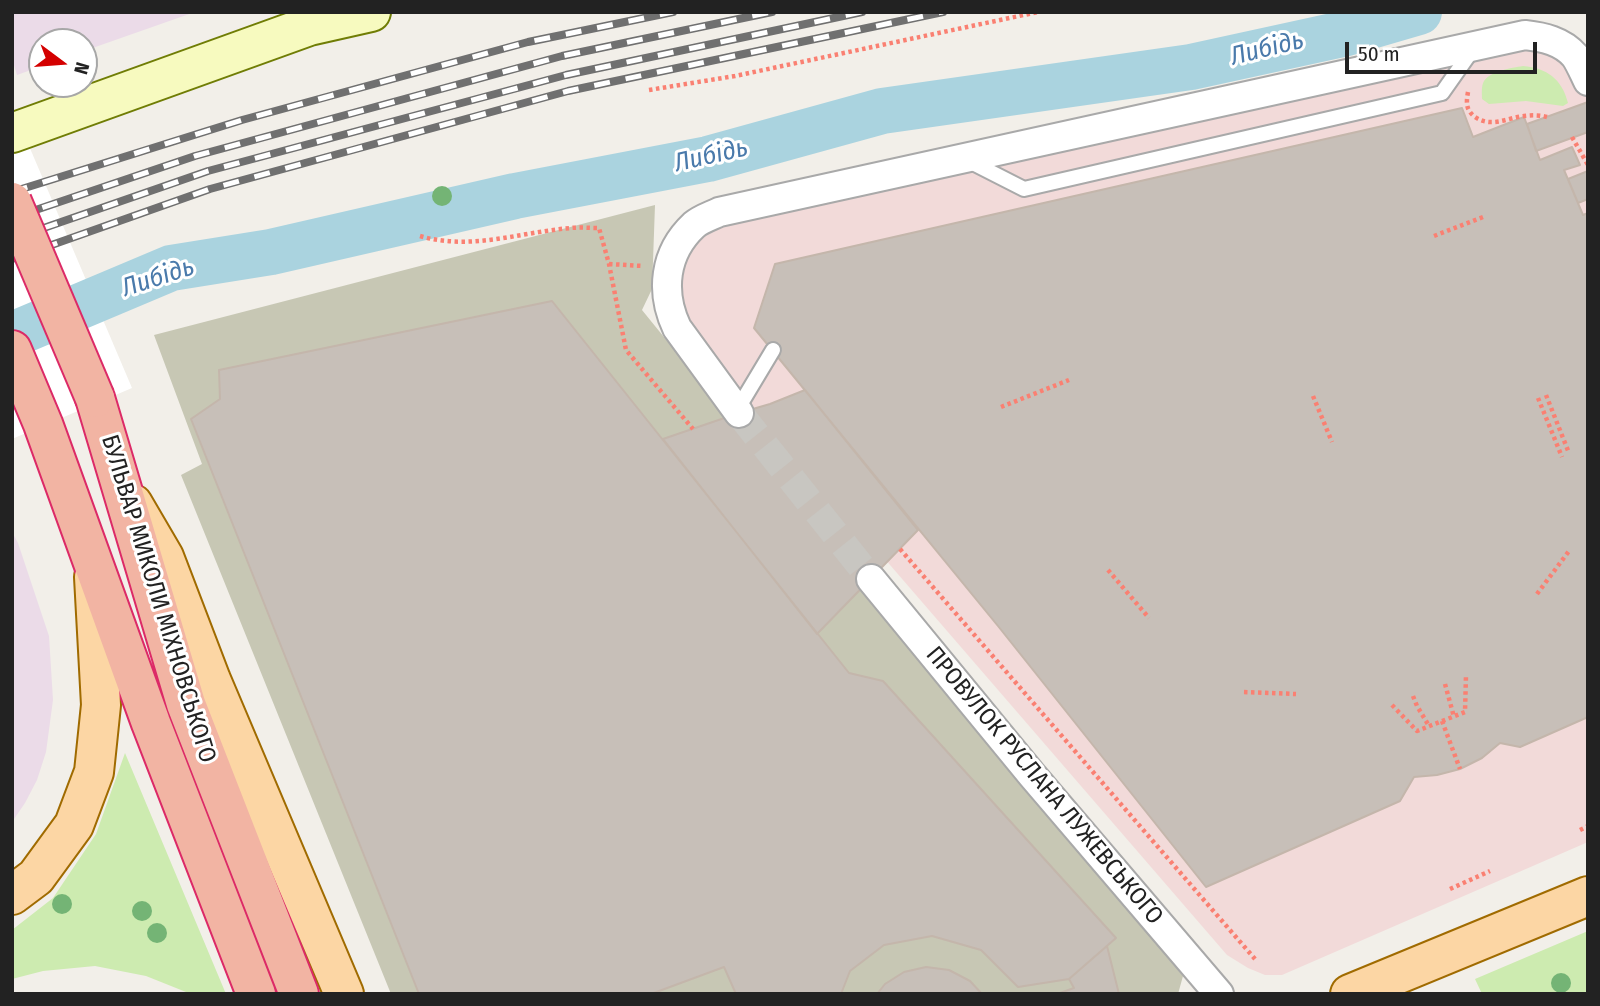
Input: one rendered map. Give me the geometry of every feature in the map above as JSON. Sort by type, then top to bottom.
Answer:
[{"type":"highway","name":"БУЛЬВАР МИКОЛИ МІХНОВСЬКОГО","points":[[12,202],[95,398],[186,704],[299,994]]},
{"type":"highway","name":"БУЛЬВАР МИКОЛИ МІХНОВСЬКОГО","points":[[12,350],[43,424],[151,723],[256,994]]},
{"type":"main road","points":[[12,133],[309,19],[371,12]]},
{"type":"main road","points":[[122,485],[164,556],[211,680],[344,994]]},
{"type":"main road","points":[[12,895],[36,877],[74,825],[94,772],[101,705],[93,561]]},
{"type":"main road","points":[[1350,994],[1588,895]]},
{"type":"main road","points":[[1549,912],[1588,910]]},
{"type":"street","points":[[738,411],[677,328],[667,302],[669,267],[677,244],[696,223],[719,212],[1525,35],[1561,44],[1576,57],[1588,81]]},
{"type":"street","name":"ПРОВУЛОК РУСЛАНА ЛУЖЕВСЬКОГО","points":[[871,579],[1032,775],[1219,994]]},
{"type":"lane","points":[[964,158],[1024,189],[1442,93],[1476,45]]},
{"type":"lane","points":[[738,411],[773,350]]},
{"type":"path","points":[[649,90],[735,76],[1038,12]]},
{"type":"path","points":[[1472,82],[1466,103],[1469,112],[1480,120],[1493,123],[1523,116],[1547,117]]},
{"type":"path","points":[[1572,138],[1588,165]]},
{"type":"path","points":[[1434,236],[1483,217]]},
{"type":"path","points":[[420,236],[433,240],[476,243],[571,228],[598,228],[609,264],[626,350],[693,429]]},
{"type":"path","points":[[1000,407],[1069,380]]},
{"type":"path","points":[[1546,395],[1569,453]]},
{"type":"path","points":[[1313,396],[1332,442]]},
{"type":"path","points":[[1538,398],[1562,457]]},
{"type":"path","points":[[900,549],[1255,959]]},
{"type":"path","points":[[1537,594],[1569,551]]},
{"type":"path","points":[[1108,570],[1149,618]]},
{"type":"path","points":[[1392,705],[1417,731],[1454,717],[1465,712],[1466,675]]},
{"type":"path","points":[[1445,684],[1454,717]]},
{"type":"path","points":[[1244,692],[1296,694]]},
{"type":"path","points":[[1413,696],[1429,726]]},
{"type":"path","points":[[1441,722],[1460,769]]},
{"type":"path","points":[[1580,830],[1588,826]]},
{"type":"path","points":[[1450,889],[1490,871]]},
{"type":"shaded area","points":[[12,12],[195,12],[98,46],[98,28],[28,28],[28,71],[17,75],[12,59]]},
{"type":"shaded area","points":[[1530,48],[1550,51],[1563,59],[1588,99],[1588,842],[1282,975],[1265,975],[1227,955],[719,367],[687,322],[676,273],[687,248],[705,230],[724,222]]},
{"type":"shaded area","points":[[655,205],[652,289],[642,310],[1183,976],[1178,994],[391,994],[181,475],[202,464],[154,335]]},
{"type":"shaded area","points":[[12,532],[49,636],[53,700],[46,752],[37,780],[12,822]]},
{"type":"green space","points":[[1523,66],[1539,69],[1552,76],[1562,87],[1568,103],[1563,106],[1526,101],[1489,104],[1482,99],[1482,85],[1487,78],[1502,70]]},
{"type":"green space","points":[[125,753],[226,994],[191,994],[146,976],[95,966],[43,971],[12,979],[12,930],[53,898],[96,834]]},
{"type":"green space","points":[[1588,931],[1588,994],[1482,994],[1475,979]]},
{"type":"pier","points":[[12,106],[132,388],[12,439]]},
{"type":"building","points":[[1588,102],[1588,132],[1536,151],[1527,124]]},
{"type":"building","points":[[1462,108],[1473,137],[1524,117],[1540,160],[1572,147],[1580,165],[1564,170],[1583,215],[1588,213],[1588,717],[1520,747],[1500,743],[1482,758],[1460,769],[1414,777],[1400,801],[1206,887],[998,626],[754,328],[775,264]]},
{"type":"building","points":[[1588,171],[1588,199],[1578,203],[1568,179]]},
{"type":"building","points":[[552,301],[849,673],[883,681],[1116,938],[1069,979],[1018,987],[981,950],[932,936],[884,945],[850,971],[841,994],[736,994],[724,967],[651,994],[419,994],[191,419],[220,399],[219,370]]},
{"type":"building","points":[[805,390],[918,530],[817,634],[663,439]]},
{"type":"building","points":[[1107,946],[1119,994],[1057,994],[1074,988],[1069,979]]},
{"type":"building","points":[[926,967],[949,970],[970,981],[982,994],[877,994],[885,984],[904,972]]},
{"type":"waterway","name":"Либідь","points":[[12,335],[171,268],[271,252],[515,196],[708,159],[882,111],[1191,67],[1347,33],[1419,12]]},
{"type":"tunnel","points":[[739,413],[871,579]]},
{"type":"railway","points":[[12,192],[242,120],[528,42],[673,12]]},
{"type":"railway","points":[[12,218],[195,156],[562,56],[772,12]]},
{"type":"railway","points":[[12,239],[208,171],[566,75],[862,12]]},
{"type":"railway","points":[[12,259],[210,189],[568,91],[943,12]]}]
